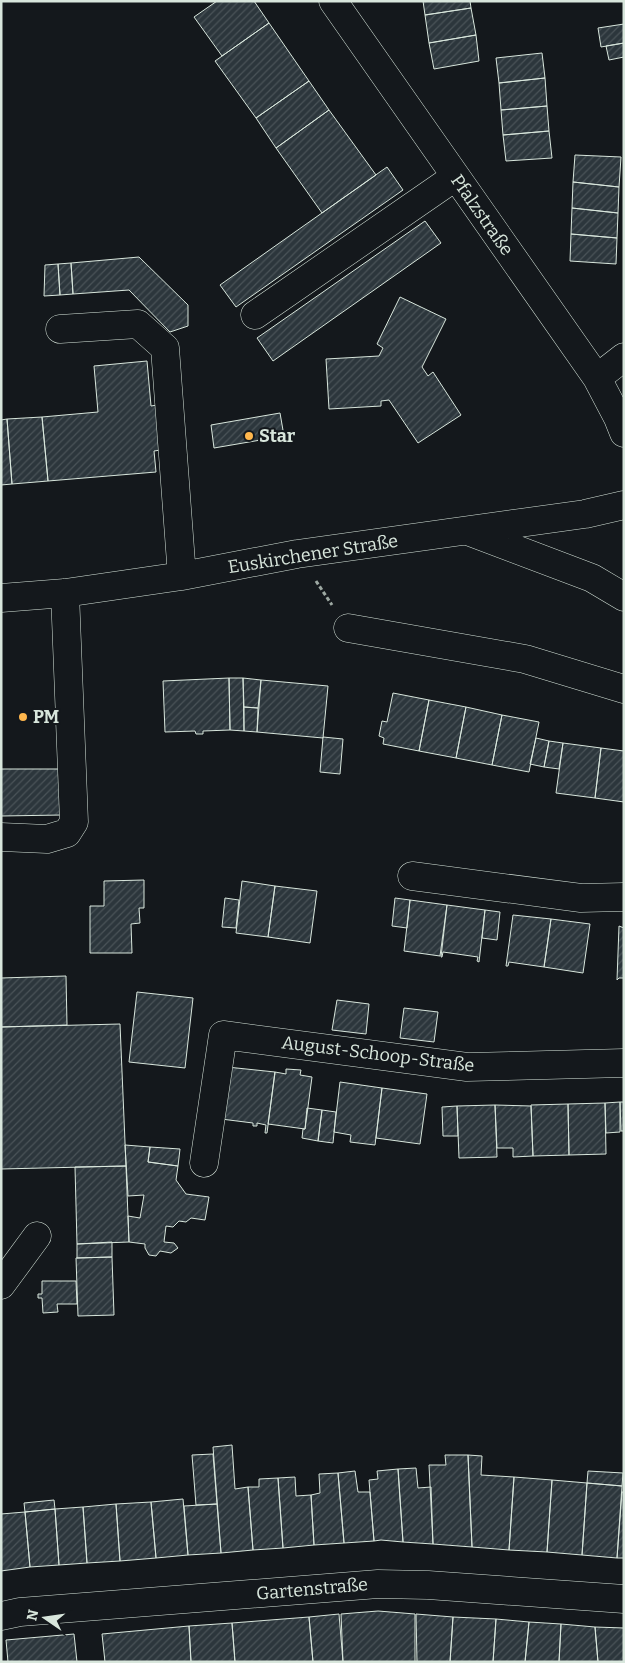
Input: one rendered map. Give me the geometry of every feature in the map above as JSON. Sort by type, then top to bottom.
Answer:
[{"type":"street","name":"Pfalzstraße","points":[[333,1],[597,378],[624,433]]},
{"type":"street","points":[[255,315],[455,177]]},
{"type":"street","points":[[60,329],[138,324],[165,348],[182,576]]},
{"type":"street","points":[[597,378],[624,357]]},
{"type":"street","name":"Euskirchener Straße","points":[[1,598],[65,593],[182,576],[297,554],[585,514],[624,505]]},
{"type":"street","points":[[466,530],[592,578],[624,597]]},
{"type":"street","points":[[1,837],[47,839],[67,833],[74,822],[65,593]]},
{"type":"street","points":[[348,628],[525,659],[624,689]]},
{"type":"street","points":[[412,876],[581,898],[624,897]]},
{"type":"street","name":"August-Schoop-Straße","points":[[204,1162],[223,1035],[467,1067],[624,1063]]},
{"type":"street","points":[[1,1285],[37,1236]]},
{"type":"street","name":"Gartenstraße","points":[[1,1616],[20,1612],[378,1584],[428,1585],[624,1599]]},
{"type":"path","points":[[297,554],[348,628]]},
{"type":"building","points":[[217,1],[254,1],[269,23],[222,56],[194,17]]},
{"type":"building","points":[[423,1],[470,1],[471,8],[425,15]]},
{"type":"building","points":[[471,8],[476,35],[429,43],[425,15]]},
{"type":"building","points":[[269,23],[309,81],[256,118],[215,61]]},
{"type":"building","points":[[624,24],[624,43],[601,47],[598,28]]},
{"type":"building","points":[[476,35],[479,61],[434,69],[429,43]]},
{"type":"building","points":[[624,43],[624,57],[609,60],[606,46]]},
{"type":"building","points":[[542,53],[545,78],[499,83],[496,58]]},
{"type":"building","points":[[545,78],[547,106],[501,110],[499,83]]},
{"type":"building","points":[[309,81],[329,110],[276,148],[256,118]]},
{"type":"building","points":[[547,106],[549,131],[503,135],[501,110]]},
{"type":"building","points":[[329,110],[376,175],[322,213],[276,148]]},
{"type":"building","points":[[549,131],[552,158],[506,161],[503,135]]},
{"type":"building","points":[[575,155],[621,157],[619,187],[573,182]]},
{"type":"building","points":[[387,167],[403,190],[236,307],[220,285]]},
{"type":"building","points":[[573,182],[619,187],[618,213],[572,208]]},
{"type":"building","points":[[572,208],[618,213],[617,238],[571,234]]},
{"type":"building","points":[[425,221],[441,243],[273,361],[257,338]]},
{"type":"building","points":[[571,234],[617,238],[616,264],[570,261]]},
{"type":"building","points":[[139,257],[188,305],[188,326],[170,332],[129,290],[73,294],[71,263]]},
{"type":"building","points":[[71,263],[73,294],[60,295],[58,264]]},
{"type":"building","points":[[58,264],[60,295],[44,296],[45,265]]},
{"type":"building","points":[[400,297],[446,319],[422,367],[428,376],[433,372],[461,415],[418,443],[389,400],[381,401],[381,406],[329,409],[326,359],[379,356],[383,348],[377,344]]},
{"type":"building","points":[[147,361],[151,406],[157,405],[161,450],[154,451],[156,472],[48,481],[42,417],[98,412],[94,366]]},
{"type":"building","points":[[280,413],[284,436],[214,448],[211,425]]},
{"type":"building","points":[[42,417],[48,481],[12,484],[7,419]]},
{"type":"building","points":[[7,419],[12,484],[1,485],[1,420]]},
{"type":"building","points":[[229,678],[243,678],[244,731],[230,730]]},
{"type":"building","points":[[229,678],[230,730],[203,731],[203,734],[196,734],[195,731],[165,732],[163,681]]},
{"type":"building","points":[[243,678],[261,680],[258,708],[244,707]]},
{"type":"building","points":[[261,680],[328,686],[323,738],[257,732]]},
{"type":"building","points":[[393,693],[429,700],[419,751],[383,744],[384,738],[379,736],[382,721],[387,722]]},
{"type":"building","points":[[429,700],[466,707],[456,758],[419,751]]},
{"type":"building","points":[[244,707],[258,708],[257,732],[244,731]]},
{"type":"building","points":[[466,707],[502,715],[492,765],[456,758]]},
{"type":"building","points":[[502,715],[539,722],[529,772],[492,765]]},
{"type":"building","points":[[323,737],[343,739],[340,774],[320,772]]},
{"type":"building","points":[[536,738],[549,741],[544,767],[530,764]]},
{"type":"building","points":[[549,741],[563,743],[559,769],[544,767]]},
{"type":"building","points":[[563,743],[601,748],[595,798],[556,793]]},
{"type":"building","points":[[601,748],[624,751],[624,802],[595,798]]},
{"type":"building","points":[[1,769],[62,769],[62,815],[1,816]]},
{"type":"building","points":[[144,880],[144,908],[139,908],[140,923],[131,924],[132,953],[90,953],[90,906],[104,906],[104,881]]},
{"type":"building","points":[[242,881],[275,886],[268,937],[236,933]]},
{"type":"building","points":[[275,886],[317,891],[310,943],[268,937]]},
{"type":"building","points":[[225,898],[239,900],[236,928],[222,927]]},
{"type":"building","points":[[395,898],[410,900],[407,928],[392,926]]},
{"type":"building","points":[[410,900],[447,905],[440,956],[404,951]]},
{"type":"building","points":[[447,905],[485,910],[479,962],[477,961],[478,957],[443,952],[441,957]]},
{"type":"building","points":[[485,910],[500,912],[497,940],[482,938]]},
{"type":"building","points":[[513,915],[551,919],[544,967],[509,962],[508,966],[506,966]]},
{"type":"building","points":[[551,919],[590,924],[583,973],[544,967]]},
{"type":"building","points":[[619,926],[624,928],[624,978],[617,980]]},
{"type":"building","points":[[66,976],[67,1025],[1,1027],[1,978]]},
{"type":"building","points":[[137,992],[193,998],[185,1068],[129,1062]]},
{"type":"building","points":[[337,1000],[369,1004],[366,1034],[332,1030]]},
{"type":"building","points":[[404,1008],[438,1012],[434,1042],[400,1038]]},
{"type":"building","points":[[120,1024],[126,1166],[1,1169],[1,1027]]},
{"type":"building","points":[[227,1067],[275,1072],[267,1133],[265,1133],[266,1125],[257,1123],[257,1126],[253,1126],[253,1123],[221,1119]]},
{"type":"building","points":[[286,1069],[301,1070],[300,1075],[312,1077],[305,1129],[268,1124],[275,1072],[286,1074]]},
{"type":"building","points":[[340,1082],[382,1088],[375,1145],[350,1142],[351,1135],[334,1132]]},
{"type":"building","points":[[382,1088],[427,1094],[420,1144],[376,1138]]},
{"type":"building","points":[[620,1102],[624,1102],[624,1131],[621,1131]]},
{"type":"building","points":[[620,1102],[620,1132],[606,1133],[605,1103]]},
{"type":"building","points":[[605,1103],[606,1154],[569,1155],[568,1104]]},
{"type":"building","points":[[568,1104],[569,1155],[533,1156],[531,1105]]},
{"type":"building","points":[[495,1105],[497,1157],[459,1158],[457,1106]]},
{"type":"building","points":[[495,1105],[531,1106],[533,1156],[513,1157],[513,1148],[497,1148]]},
{"type":"building","points":[[457,1106],[458,1136],[443,1136],[442,1107]]},
{"type":"building","points":[[307,1108],[322,1110],[318,1141],[302,1138]]},
{"type":"building","points":[[322,1110],[336,1112],[333,1143],[318,1141]]},
{"type":"building","points":[[125,1145],[150,1147],[148,1162],[178,1166],[176,1180],[186,1194],[209,1197],[205,1220],[191,1218],[186,1222],[179,1221],[173,1227],[166,1226],[164,1242],[174,1243],[178,1248],[171,1253],[160,1251],[156,1256],[149,1255],[145,1244],[129,1242],[128,1216],[140,1218],[144,1195],[128,1196]]},
{"type":"building","points":[[150,1147],[180,1149],[178,1166],[148,1162]]},
{"type":"building","points":[[126,1166],[129,1242],[77,1244],[75,1167]]},
{"type":"building","points":[[112,1242],[112,1257],[77,1258],[77,1244]]},
{"type":"building","points":[[112,1257],[114,1315],[78,1316],[76,1258]]},
{"type":"building","points":[[42,1281],[76,1281],[77,1304],[57,1304],[58,1312],[43,1313],[42,1298],[38,1298],[38,1294],[42,1294]]},
{"type":"building","points":[[232,1445],[235,1489],[248,1487],[253,1550],[221,1553],[213,1447]]},
{"type":"building","points":[[213,1454],[217,1504],[196,1505],[192,1455]]},
{"type":"building","points":[[445,1455],[468,1455],[472,1547],[433,1544],[429,1465],[446,1465]]},
{"type":"building","points":[[468,1455],[482,1456],[481,1475],[514,1477],[509,1550],[472,1547]]},
{"type":"building","points":[[416,1468],[418,1488],[431,1487],[433,1544],[403,1542],[398,1469]]},
{"type":"building","points":[[398,1469],[403,1542],[374,1541],[369,1480],[378,1479],[377,1471]]},
{"type":"building","points":[[355,1471],[358,1492],[370,1492],[374,1541],[344,1543],[338,1473]]},
{"type":"building","points":[[588,1471],[623,1473],[622,1486],[587,1483]]},
{"type":"building","points":[[338,1473],[344,1543],[314,1545],[311,1495],[320,1493],[319,1474]]},
{"type":"building","points":[[295,1477],[296,1496],[311,1495],[314,1545],[283,1548],[278,1478]]},
{"type":"building","points":[[514,1477],[552,1480],[547,1552],[509,1550]]},
{"type":"building","points":[[278,1478],[283,1548],[253,1550],[248,1487],[259,1487],[259,1479]]},
{"type":"building","points":[[552,1480],[587,1483],[582,1555],[547,1552]]},
{"type":"building","points":[[587,1483],[622,1486],[617,1558],[582,1555]]},
{"type":"building","points":[[622,1492],[624,1492],[624,1558],[617,1558]]},
{"type":"building","points":[[183,1499],[188,1555],[156,1558],[151,1502]]},
{"type":"building","points":[[54,1500],[55,1509],[25,1512],[24,1503]]},
{"type":"building","points":[[151,1502],[156,1558],[120,1561],[116,1504]]},
{"type":"building","points":[[116,1504],[120,1561],[87,1563],[83,1507]]},
{"type":"building","points":[[217,1504],[221,1553],[188,1555],[184,1506]]},
{"type":"building","points":[[83,1507],[87,1563],[59,1565],[55,1509]]},
{"type":"building","points":[[55,1509],[59,1565],[30,1567],[25,1512]]},
{"type":"building","points":[[25,1512],[30,1567],[1,1571],[1,1514]]},
{"type":"building","points":[[378,1611],[415,1614],[415,1662],[343,1662],[341,1614]]},
{"type":"building","points":[[339,1614],[343,1662],[313,1662],[309,1617]]},
{"type":"building","points":[[416,1614],[453,1617],[450,1662],[417,1662]]},
{"type":"building","points":[[309,1617],[313,1662],[235,1662],[232,1623]]},
{"type":"building","points":[[453,1617],[496,1619],[493,1662],[450,1662]]},
{"type":"building","points":[[496,1619],[529,1622],[525,1662],[493,1662]]},
{"type":"building","points":[[529,1622],[561,1624],[559,1662],[525,1662]]},
{"type":"building","points":[[232,1623],[235,1662],[191,1662],[189,1626]]},
{"type":"building","points":[[561,1624],[595,1627],[598,1662],[559,1662]]},
{"type":"building","points":[[189,1626],[191,1662],[105,1662],[102,1634]]},
{"type":"building","points":[[595,1627],[624,1628],[624,1662],[598,1662]]},
{"type":"building","points":[[74,1634],[77,1662],[8,1662],[6,1640]]},
{"type":"place","name":"Star","points":[[249,436]]},
{"type":"place","name":"PM","points":[[23,717]]}]
